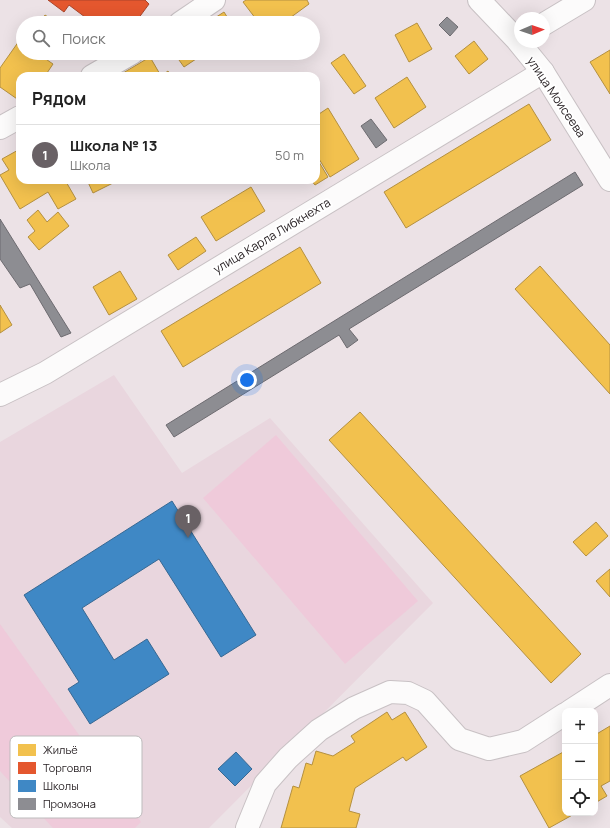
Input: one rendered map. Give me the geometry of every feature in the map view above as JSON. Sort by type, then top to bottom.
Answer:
[{"type":"street","points":[[190,16],[214,0]]},
{"type":"street","name":"улица Моисеева","points":[[479,0],[514,35]]},
{"type":"street","points":[[550,20],[584,0]]},
{"type":"street","name":"улица Моисеева","points":[[525,48],[543,72],[610,180]]},
{"type":"street","points":[[99,72],[120,60]]},
{"type":"street","name":"улица Карла Либкнехта","points":[[0,395],[45,373],[543,72]]},
{"type":"street","points":[[0,128],[16,119]]},
{"type":"street","points":[[575,708],[610,685]]},
{"type":"street","points":[[247,828],[265,784],[288,758],[319,730],[354,708],[390,692],[408,693],[425,701],[459,739],[489,749],[523,741],[562,716]]},
{"type":"shaded area","points":[[114,375],[182,473],[270,418],[433,603],[209,828],[12,828],[0,817],[0,442]]},
{"type":"shaded area","points":[[276,435],[418,601],[345,664],[203,498]]},
{"type":"shaded area","points":[[0,624],[80,736],[10,736],[10,782],[0,771]]},
{"type":"shaded area","points":[[44,818],[138,818],[141,822],[135,828],[53,828]]},
{"type":"building: Жильё","points":[[246,0],[307,0],[309,4],[293,16],[254,16],[243,2]]},
{"type":"building: Жильё","points":[[224,12],[227,16],[218,16]]},
{"type":"building: Жильё","points":[[417,23],[432,49],[409,62],[395,35]]},
{"type":"building: Жильё","points":[[474,41],[488,59],[469,74],[455,56]]},
{"type":"building: Жильё","points":[[16,45],[16,60],[47,60],[53,64],[48,72],[16,72],[16,98],[0,87],[0,68]]},
{"type":"building: Жильё","points":[[610,50],[610,94],[590,62]]},
{"type":"building: Жильё","points":[[344,54],[366,86],[354,94],[331,63]]},
{"type":"building: Жильё","points":[[145,60],[152,60],[159,72],[125,72]]},
{"type":"building: Жильё","points":[[179,60],[194,60],[184,67]]},
{"type":"building: Жильё","points":[[407,77],[426,107],[394,128],[375,98]]},
{"type":"building: Жильё","points":[[529,104],[551,140],[406,228],[384,192]]},
{"type":"building: Жильё","points":[[328,108],[359,159],[330,177],[320,161],[320,113]]},
{"type":"building: Жильё","points":[[16,151],[16,184],[67,184],[76,199],[58,209],[48,192],[20,209],[0,175],[9,170],[2,159]]},
{"type":"building: Жильё","points":[[320,164],[328,177],[320,182]]},
{"type":"building: Жильё","points":[[89,184],[111,184],[93,193]]},
{"type":"building: Жильё","points":[[251,187],[265,211],[216,241],[201,217]]},
{"type":"building: Жильё","points":[[38,210],[47,222],[58,212],[69,226],[39,250],[28,237],[35,231],[27,220]]},
{"type":"building: Жильё","points":[[196,237],[206,251],[178,270],[168,255]]},
{"type":"building: Жильё","points":[[300,247],[321,283],[183,367],[161,331]]},
{"type":"building: Жильё","points":[[540,266],[610,345],[610,394],[515,289]]},
{"type":"building: Жильё","points":[[120,271],[137,299],[109,315],[93,287]]},
{"type":"building: Жильё","points":[[0,305],[12,325],[0,333]]},
{"type":"building: Жильё","points":[[360,412],[581,654],[551,683],[329,440]]},
{"type":"building: Жильё","points":[[596,522],[608,536],[586,556],[573,542]]},
{"type":"building: Жильё","points":[[610,569],[610,597],[596,581]]},
{"type":"building: Жильё","points":[[387,712],[392,720],[405,712],[427,747],[406,761],[403,757],[355,788],[349,811],[360,814],[356,828],[281,828],[293,786],[299,788],[306,763],[312,765],[316,751],[333,756],[355,742],[351,736]]},
{"type":"building: Жильё","points":[[610,726],[610,781],[601,786],[607,796],[598,801],[598,744],[598,733]]},
{"type":"building: Жильё","points":[[562,753],[562,816],[571,816],[549,828],[520,776]]},
{"type":"building: Торговля","points":[[48,0],[145,0],[149,4],[140,16],[84,16],[69,5],[64,12]]},
{"type":"building: Школы","points":[[172,501],[256,635],[221,657],[159,559],[82,608],[114,660],[147,639],[169,674],[90,724],[68,689],[79,682],[24,595]]},
{"type":"building: Школы","points":[[236,752],[252,769],[235,786],[218,769]]},
{"type":"building: Промзона","points":[[447,17],[458,27],[450,36],[439,25]]},
{"type":"building: Промзона","points":[[371,119],[387,140],[376,148],[361,126]]},
{"type":"building: Промзона","points":[[575,172],[583,185],[349,329],[358,340],[347,348],[339,335],[174,437],[166,425]]},
{"type":"building: Промзона","points":[[0,219],[71,333],[61,337],[30,284],[20,288],[0,259]]},
{"type":"place","name":"Школа № 13","points":[[188,538]]}]
